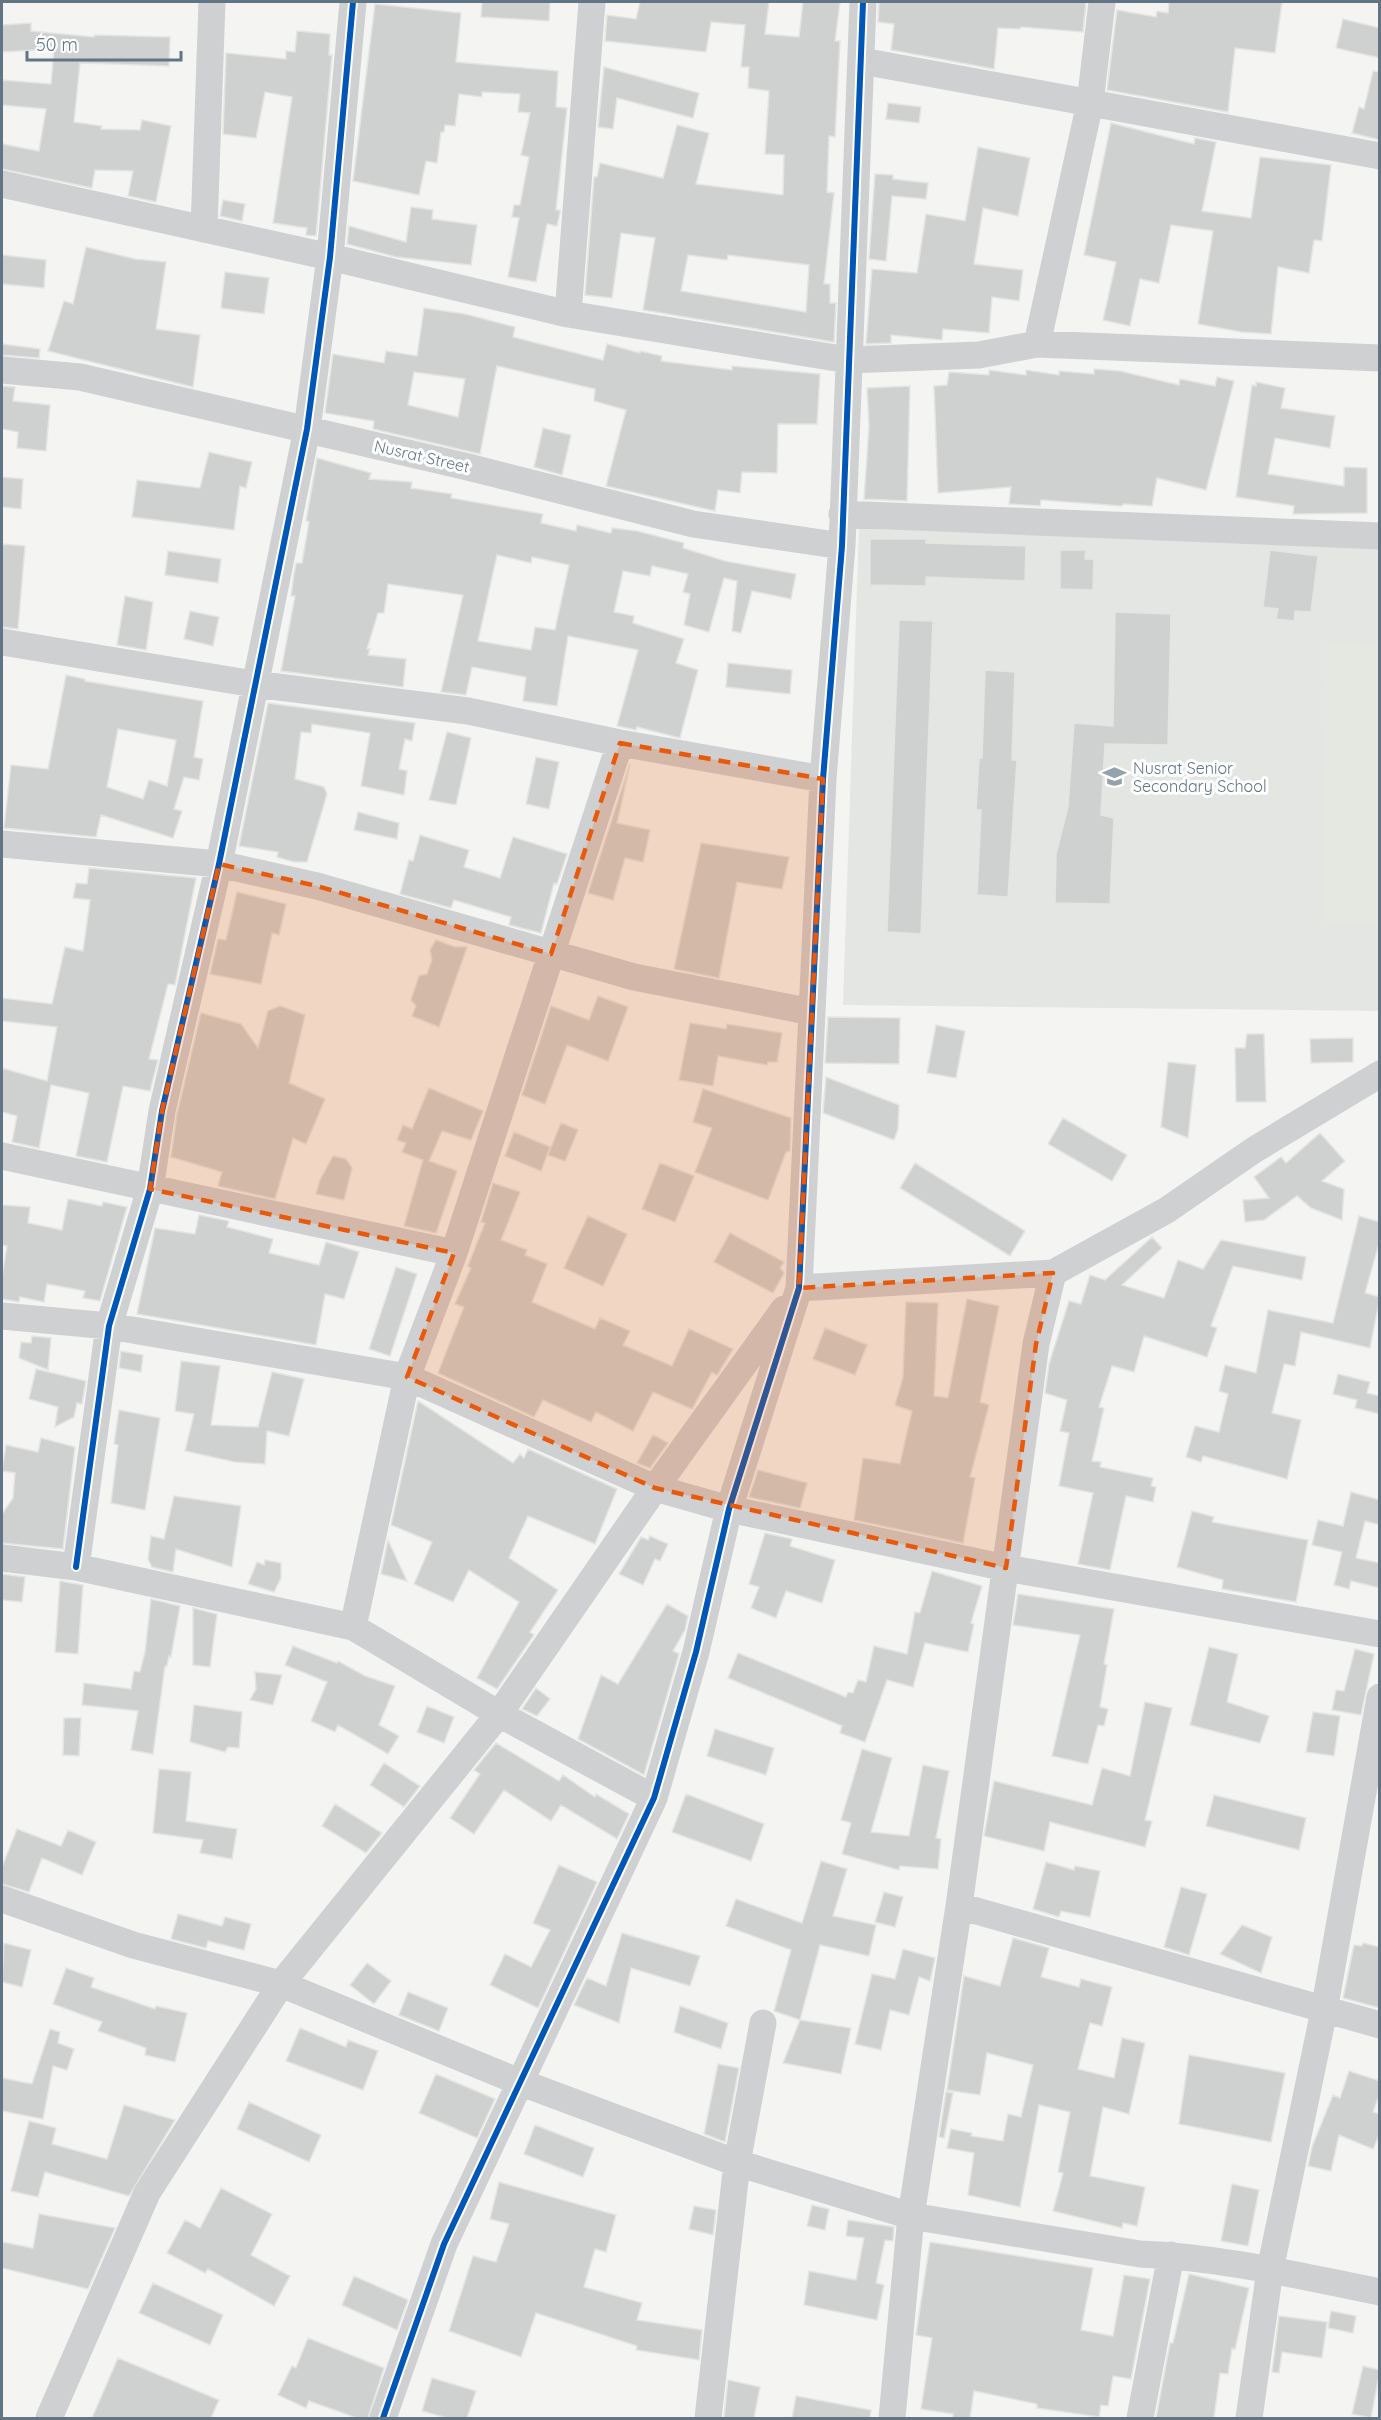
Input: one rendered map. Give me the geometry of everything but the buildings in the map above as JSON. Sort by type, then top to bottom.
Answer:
[{"type":"street","points":[[204,229],[212,2]]},
{"type":"street","points":[[76,1567],[109,1326],[150,1189],[162,1111],[219,864],[307,429],[330,257],[353,2]]},
{"type":"street","points":[[568,314],[592,2]]},
{"type":"street","points":[[382,2418],[444,2244],[522,2083],[654,1798],[696,1652],[729,1509],[799,1288],[823,779],[842,546],[863,2]]},
{"type":"street","points":[[1037,344],[1090,103],[1102,2]]},
{"type":"street","points":[[862,60],[1380,156]]},
{"type":"street","points":[[2,184],[330,257],[568,314],[848,360],[980,356],[1037,344],[1380,358]]},
{"type":"street","name":"Nusrat Street","points":[[2,370],[80,377],[307,429],[693,524],[842,546]]},
{"type":"street","points":[[842,514],[1380,536]]},
{"type":"street","points":[[2,642],[254,684],[468,711],[620,743],[823,779]]},
{"type":"street","points":[[353,1627],[407,1377],[454,1253],[620,743]]},
{"type":"street","points":[[2,844],[219,864],[317,886],[634,977],[812,1012]]},
{"type":"street","points":[[799,1288],[1053,1273],[1167,1210],[1254,1150],[1380,1074]]},
{"type":"street","points":[[2,1156],[454,1253]]},
{"type":"street","points":[[891,2418],[911,2216],[959,1906],[1036,1344],[1053,1273]]},
{"type":"street","points":[[49,2418],[147,2193],[281,1984],[499,1714],[799,1288]]},
{"type":"street","points":[[2,1316],[109,1326],[407,1377],[656,1488],[729,1509],[1006,1568],[1380,1634]]},
{"type":"street","points":[[2,1558],[76,1567],[353,1627],[499,1714],[654,1798]]},
{"type":"street","points":[[1249,2418],[1270,2270],[1324,2011],[1380,1697]]},
{"type":"street","points":[[2,1899],[133,1945],[281,1984],[522,2083],[737,2163],[911,2216],[1140,2254],[1171,2255],[1270,2270],[1380,2292]]},
{"type":"street","points":[[959,1906],[1380,2025]]},
{"type":"street","points":[[708,2418],[737,2163],[763,2023]]},
{"type":"street","points":[[1140,2418],[1171,2255]]},
{"type":"highlighted area","points":[[620,743],[823,779],[799,1288],[1053,1273],[1036,1344],[1006,1568],[655,1488],[407,1377],[454,1253],[150,1189],[162,1111],[219,864],[317,886],[551,954]]},
{"type":"shaded area","name":"Nusrat Senior Secondary School","points":[[859,527],[1379,548],[1379,1011],[843,1005]]},
{"type":"shaded area","points":[[1327,642],[1379,643],[1379,924],[1324,923]]},
{"type":"cycle path","points":[[76,1567],[109,1326],[150,1189],[162,1111],[219,864],[307,429],[330,257],[353,2]]},
{"type":"cycle path","points":[[383,2418],[444,2244],[654,1798],[696,1652],[729,1509],[799,1288],[823,779],[842,546],[863,2]]},
{"type":"place","name":"Nusrat Senior Secondary School","points":[[1115,777]]}]
